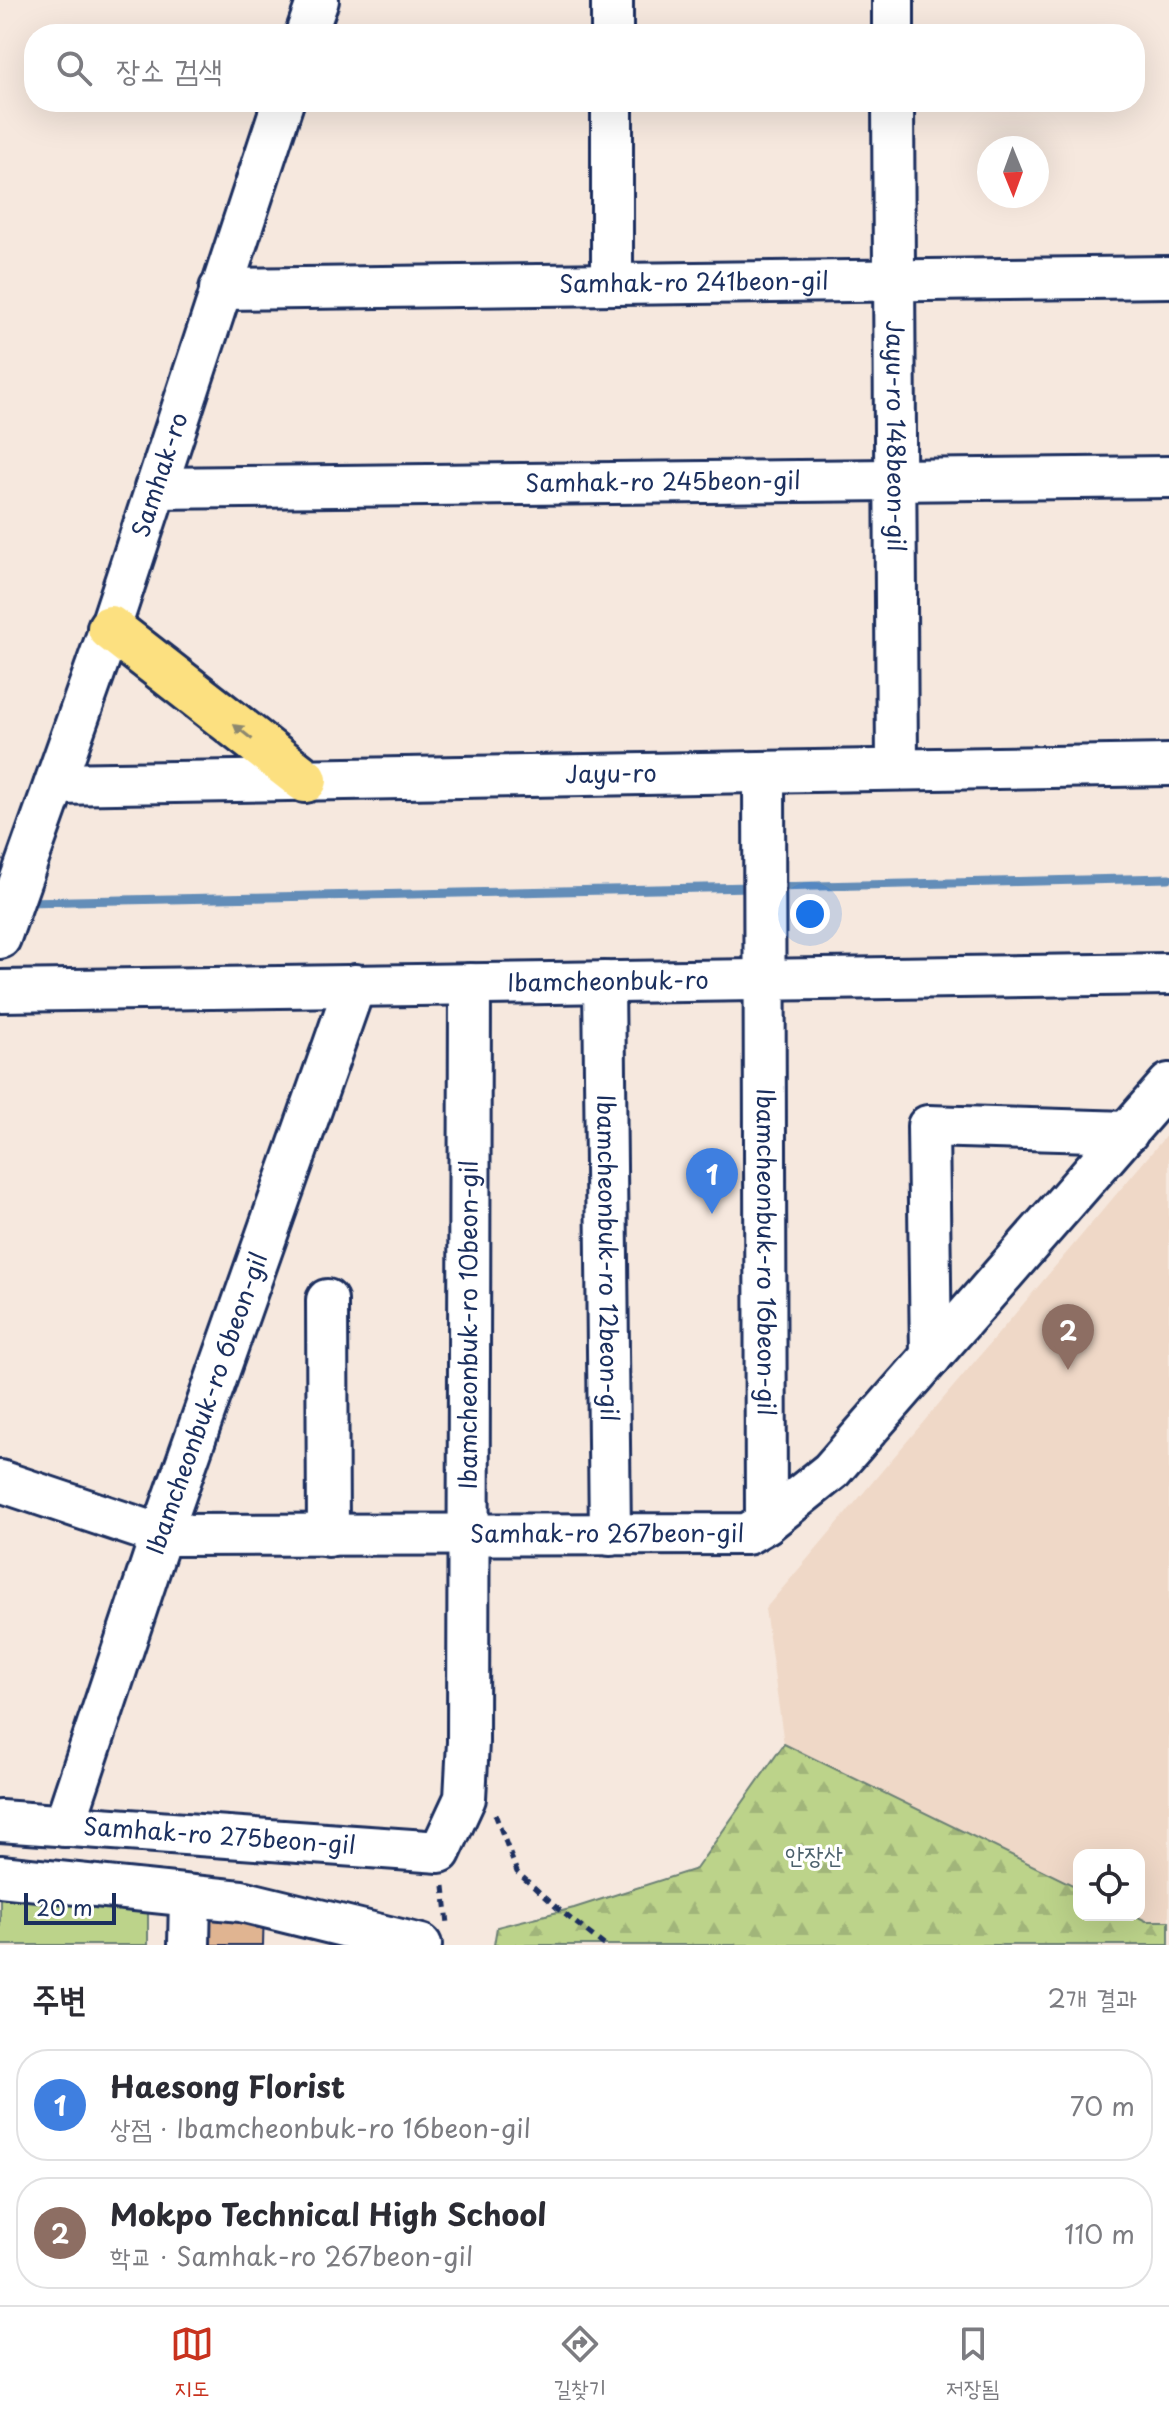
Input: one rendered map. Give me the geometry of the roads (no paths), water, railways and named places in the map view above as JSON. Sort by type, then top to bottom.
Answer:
[{"type":"main road","points":[[110,628],[305,780]]},
{"type":"street","points":[[310,24],[318,0]]},
{"type":"street","points":[[612,0],[612,24]]},
{"type":"street","points":[[893,0],[893,24]]},
{"type":"street","name":"Samhak-ro","points":[[0,938],[110,628],[280,112]]},
{"type":"street","points":[[612,112],[612,284]]},
{"type":"street","name":"Jayu-ro 148beon-gil","points":[[893,112],[897,768]]},
{"type":"street","name":"Samhak-ro 241beon-gil","points":[[220,289],[1169,277]]},
{"type":"street","name":"Samhak-ro 245beon-gil","points":[[155,488],[1169,477]]},
{"type":"street","name":"Jayu-ro","points":[[55,784],[1169,765]]},
{"type":"street","name":"Ibamcheonbuk-ro 16beon-gil","points":[[764,772],[766,1523]]},
{"type":"street","name":"Ibamcheonbuk-ro","points":[[0,991],[1169,974]]},
{"type":"street","name":"Ibamcheonbuk-ro 12beon-gil","points":[[604,982],[610,1535]]},
{"type":"street","name":"Ibamcheonbuk-ro 10beon-gil","points":[[440,1852],[465,1798],[468,1742],[470,984]]},
{"type":"street","name":"Ibamcheonbuk-ro 6beon-gil","points":[[64,1826],[161,1535],[355,985]]},
{"type":"street","name":"Samhak-ro 267beon-gil","points":[[0,1481],[161,1535],[747,1534],[766,1523],[831,1471],[1169,1084]]},
{"type":"street","points":[[931,1357],[928,1126],[1128,1132]]},
{"type":"street","points":[[327,1300],[328,1536]]},
{"type":"street","name":"Samhak-ro 275beon-gil","points":[[0,1821],[440,1852]]},
{"type":"street","points":[[0,1876],[241,1901],[435,1937]]},
{"type":"street","points":[[189,1945],[190,1896]]},
{"type":"waterway","points":[[772,887],[1169,878]]},
{"type":"waterway","points":[[25,902],[754,887]]},
{"type":"place","name":"Haesong Florist","points":[[712,1214]]},
{"type":"place","name":"Mokpo Technical High School","points":[[1068,1370]]},
{"type":"park label","name":"안장산","points":[[814,1856]]}]
